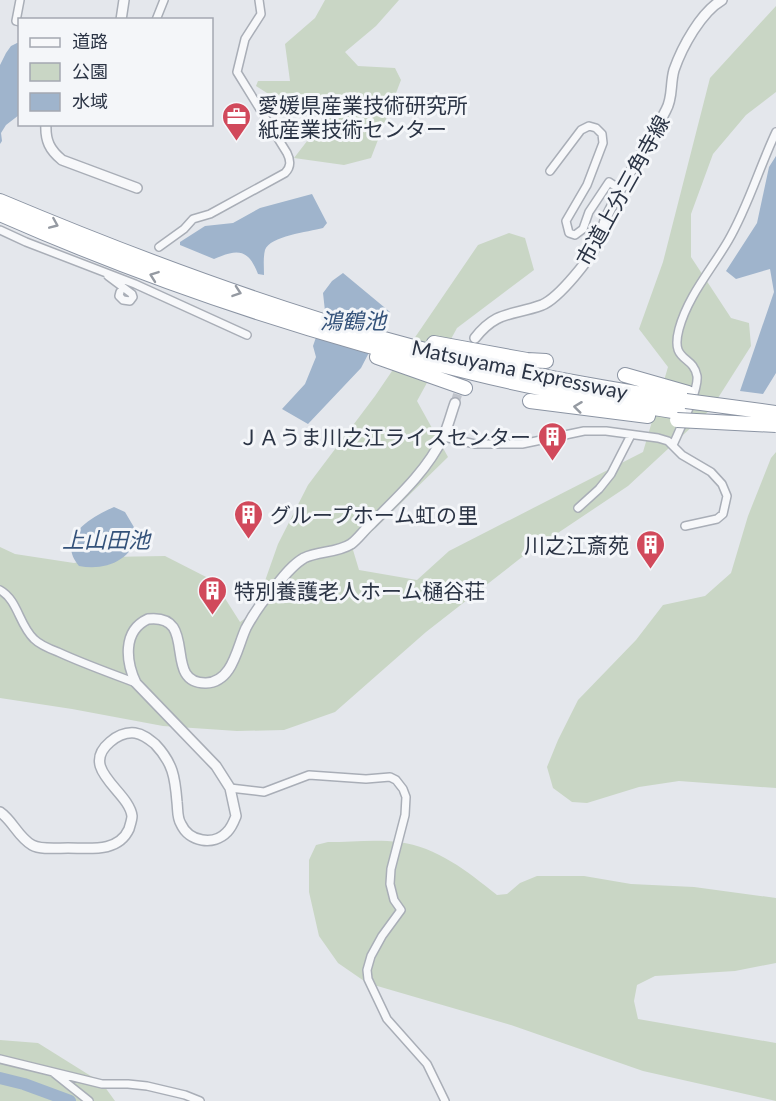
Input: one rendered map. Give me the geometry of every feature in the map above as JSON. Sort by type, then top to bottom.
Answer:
[{"type":"highway","points":[[0,201],[159,266],[310,323],[382,345],[546,361]]},
{"type":"highway","points":[[0,214],[153,276],[382,345],[465,388]]},
{"type":"highway","name":"Matsuyama Expressway","points":[[382,345],[486,376],[576,395],[682,407],[776,413]]},
{"type":"highway","points":[[625,375],[682,407],[776,425]]},
{"type":"highway","points":[[530,401],[682,407],[776,407]]},
{"type":"street","points":[[18,21],[16,21],[20,0]]},
{"type":"street","points":[[121,18],[124,0]]},
{"type":"street","points":[[157,18],[165,0]]},
{"type":"street","points":[[159,247],[194,219],[210,214],[289,169],[288,153],[237,72],[245,39],[261,14],[259,0]]},
{"type":"street","name":"市道上分三角寺線","points":[[475,338],[485,325],[494,319],[544,304],[556,295],[594,248],[606,218],[668,108],[674,72],[680,56],[702,17],[722,0]]},
{"type":"street","points":[[46,126],[47,142],[62,160],[137,188]]},
{"type":"street","points":[[550,171],[581,130],[589,126],[596,128],[602,134],[603,143],[587,185],[566,221],[569,233],[575,235],[583,229],[589,212],[609,182],[621,190]]},
{"type":"street","points":[[673,445],[696,388],[697,376],[678,353],[676,343],[679,327],[687,307],[740,219],[776,132]]},
{"type":"street","points":[[0,230],[248,335]]},
{"type":"street","points":[[99,270],[133,297],[128,302],[120,298],[120,292]]},
{"type":"street","points":[[0,812],[8,818],[23,838],[35,846],[94,848],[116,844],[128,831],[132,816],[126,801],[105,778],[100,756],[108,744],[121,735],[136,733],[152,741],[170,764],[175,778],[178,818],[184,830],[194,838],[208,841],[222,836],[232,825],[236,816],[230,788],[216,766],[136,683],[128,660],[130,640],[138,625],[148,619],[165,621],[174,628],[179,641],[180,658],[187,675],[192,679],[207,683],[220,679],[232,663],[246,628],[273,588],[305,557],[338,550],[351,544],[427,464],[444,437],[455,403]]},
{"type":"street","points":[[444,437],[475,444],[522,444],[584,431],[606,431],[668,441],[682,455],[711,472],[722,484],[727,496],[723,514],[717,519],[685,526]]},
{"type":"street","points":[[578,508],[599,489],[611,474],[631,435]]},
{"type":"street","points":[[0,590],[13,604],[29,633],[42,645],[94,669],[136,683]]},
{"type":"street","points":[[230,788],[264,792],[309,775],[366,780],[390,777],[396,780],[403,789],[406,797],[405,815],[391,869],[390,884],[394,900],[401,910],[371,956],[368,979],[387,1019],[427,1064],[445,1101]]},
{"type":"street","points":[[0,1059],[102,1084],[147,1086],[200,1101]]},
{"type":"street","points":[[52,1072],[89,1101]]},
{"type":"green space","points":[[325,0],[399,0],[376,26],[345,52],[358,66],[395,68],[401,80],[371,158],[344,165],[294,158],[331,110],[323,95],[289,107],[256,86],[258,81],[290,81],[285,44],[315,18]]},
{"type":"green space","points":[[776,6],[776,92],[746,115],[713,154],[691,214],[691,257],[731,318],[749,323],[751,346],[711,409],[628,486],[522,557],[426,632],[335,712],[284,730],[237,731],[163,726],[0,698],[0,547],[15,554],[74,563],[107,557],[165,556],[214,581],[240,622],[254,612],[278,544],[308,485],[375,396],[478,245],[509,233],[525,238],[534,270],[457,328],[417,401],[448,457],[353,550],[359,570],[417,580],[449,551],[643,452],[668,367],[639,329],[663,262],[710,78]]},
{"type":"green space","points":[[776,452],[776,788],[679,781],[639,787],[587,803],[572,802],[553,788],[547,767],[578,700],[636,640],[663,605],[705,596],[731,573],[748,516],[771,458]]},
{"type":"green space","points":[[328,842],[399,842],[426,849],[451,861],[497,895],[507,894],[520,883],[537,876],[584,876],[631,884],[694,887],[776,898],[776,963],[735,971],[655,976],[637,985],[634,1001],[638,1019],[776,1043],[776,1101],[643,1071],[511,1025],[367,983],[338,963],[319,936],[309,892],[309,860],[316,845]]},
{"type":"green space","points":[[0,1040],[38,1043],[102,1083],[115,1101],[0,1101]]},
{"type":"water","points":[[18,43],[18,116],[6,125],[1,133],[0,144],[0,65],[11,46]]},
{"type":"water","points":[[776,156],[776,373],[763,394],[740,391],[774,292],[770,269],[736,279],[726,271],[757,223],[769,167]]},
{"type":"water","points":[[312,194],[327,223],[323,228],[282,238],[268,245],[264,253],[264,275],[258,274],[250,259],[241,253],[229,253],[214,259],[180,245],[180,242],[205,226],[233,223],[260,208]]},
{"type":"water","name":"鴻鶴池","points":[[343,273],[390,312],[361,368],[308,424],[282,409],[305,384],[316,357],[313,346],[325,311],[323,293],[332,281]]},
{"type":"water","name":"上山田池","points":[[114,507],[125,512],[138,534],[135,543],[116,562],[98,567],[79,566],[73,556],[71,546],[73,538],[95,516]]},
{"type":"waterway","points":[[0,1078],[70,1101]]},
{"type":"tunnel","points":[[455,403],[466,366]]},
{"type":"place","name":"愛媛県産業技術研究所 紙産業技術センター","points":[[237,142]]},
{"type":"place","name":"ＪＡうま川之江ライスセンター","points":[[552,462]]},
{"type":"place","name":"グループホーム虹の里","points":[[249,540]]},
{"type":"place","name":"川之江斎苑","points":[[650,570]]},
{"type":"place","name":"特別養護老人ホーム樋谷荘","points":[[213,616]]}]
